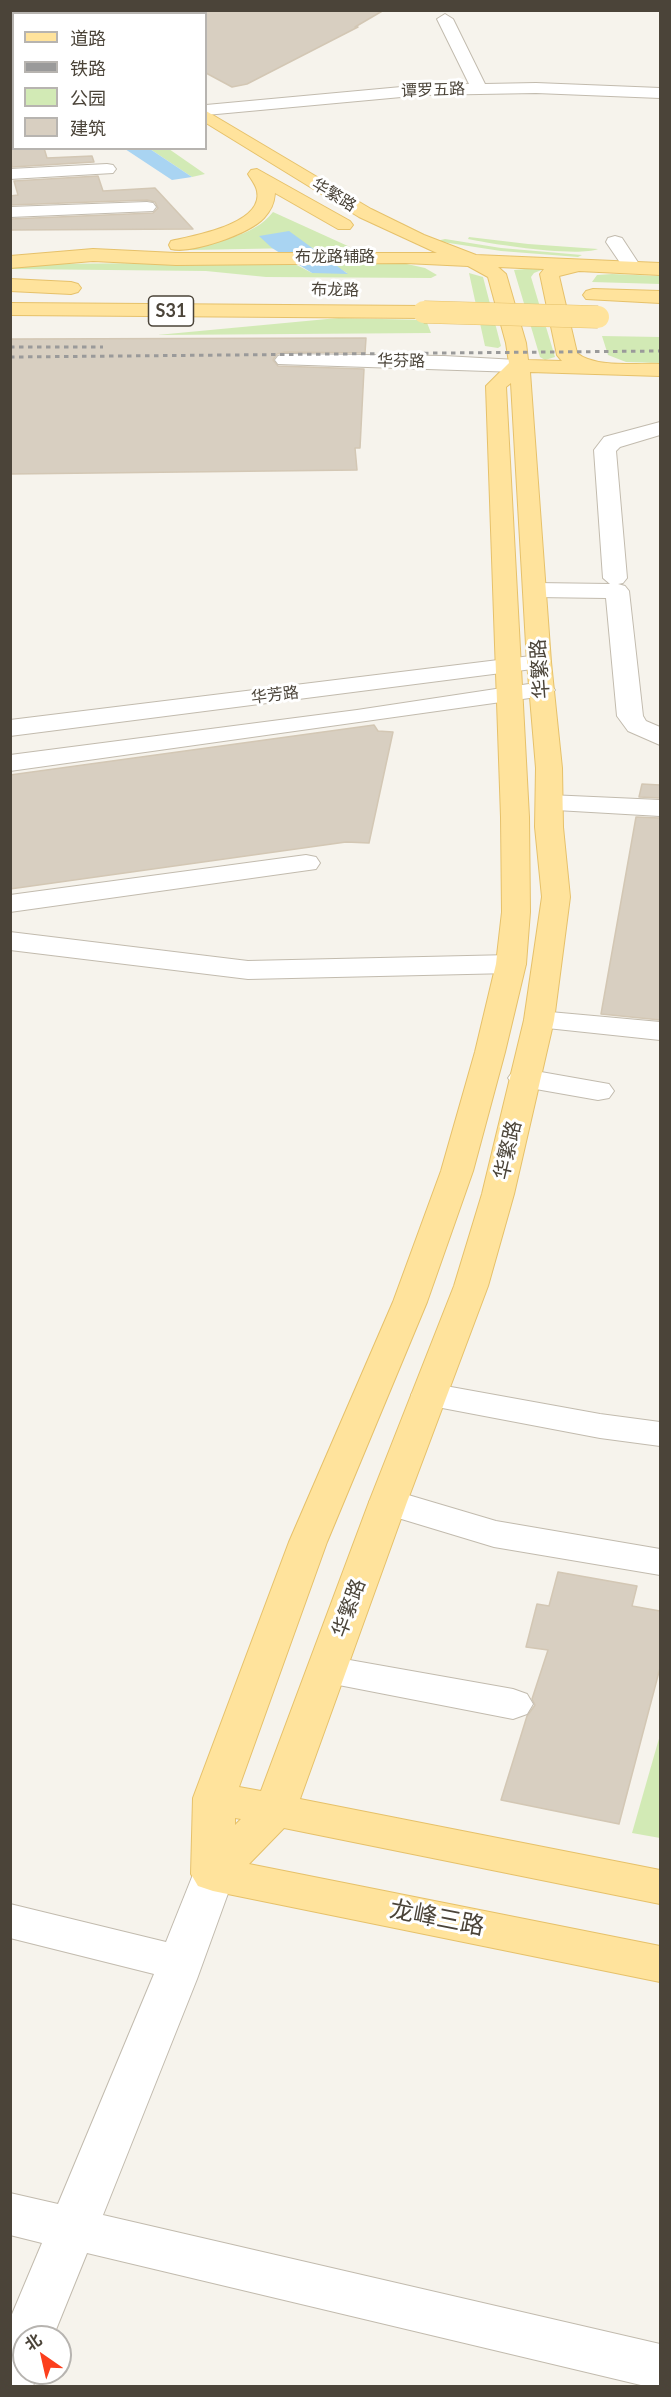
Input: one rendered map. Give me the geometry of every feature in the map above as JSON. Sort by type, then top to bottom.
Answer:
[{"type":"main road","name":"华繁路","points":[[207,117],[385,224],[470,259],[497,274],[516,343],[517,366],[522,388],[536,590],[525,678],[516,912],[511,964],[490,1052],[457,1171],[418,1280],[308,1542],[213,1798],[213,1874]]},
{"type":"main road","name":"华繁路","points":[[240,163],[330,219],[370,237],[417,250],[470,259]]},
{"type":"main road","points":[[93,255],[174,246],[219,236],[238,228],[256,216],[264,204],[262,177],[300,174]]},
{"type":"main road","name":"布龙路辅路","points":[[10,262],[93,255],[176,259],[330,256],[470,259],[660,269]]},
{"type":"main road","points":[[582,265],[554,270],[549,274],[567,355],[578,364],[601,368]]},
{"type":"main road","points":[[10,285],[94,288]]},
{"type":"main road","points":[[10,291],[71,288]]},
{"type":"main road","points":[[477,293],[660,297]]},
{"type":"main road","name":"布龙路","points":[[10,309],[424,312],[619,318]]},
{"type":"main road","points":[[10,325],[133,325],[332,312]]},
{"type":"main road","name":"华繁路","points":[[213,1874],[275,1811],[388,1502],[471,1286],[498,1194],[539,1020],[556,897],[549,828],[549,768],[525,678],[496,386],[517,366]]},
{"type":"main road","points":[[517,366],[660,370]]},
{"type":"main road","points":[[213,1798],[660,1887]]},
{"type":"main road","name":"龙峰三路","points":[[213,1874],[660,1964]]},
{"type":"street","points":[[445,19],[478,88]]},
{"type":"street","name":"谭罗五路","points":[[207,110],[361,94],[478,88],[660,93]]},
{"type":"street","points":[[10,158],[98,153],[107,170],[119,208]]},
{"type":"street","points":[[10,174],[107,170]]},
{"type":"street","points":[[10,212],[147,207]]},
{"type":"street","points":[[615,242],[632,267]]},
{"type":"street","name":"华芬路","points":[[285,360],[444,362],[517,366]]},
{"type":"street","points":[[660,428],[612,442],[605,450],[630,716],[637,726],[660,737]]},
{"type":"street","points":[[536,590],[616,584]]},
{"type":"street","points":[[10,763],[360,716],[525,678]]},
{"type":"street","name":"华芳路","points":[[10,728],[525,678]]},
{"type":"street","points":[[549,803],[660,808]]},
{"type":"street","points":[[10,904],[306,863]]},
{"type":"street","points":[[10,941],[248,970],[511,964]]},
{"type":"street","points":[[539,1020],[660,1031]]},
{"type":"street","points":[[524,1078],[598,1090]]},
{"type":"street","points":[[429,1395],[588,1424],[660,1434]]},
{"type":"street","points":[[388,1502],[494,1534],[660,1562]]},
{"type":"street","points":[[327,1670],[513,1704]]},
{"type":"street","name":"华繁路","points":[[33,2325],[178,1971],[213,1874]]},
{"type":"street","points":[[10,1921],[178,1971]]},
{"type":"street","points":[[10,2214],[660,2367]]},
{"type":"green space","points":[[152,150],[170,150],[205,174],[192,177]]},
{"type":"green space","points":[[273,212],[350,247],[190,250],[185,248],[244,233],[265,221]]},
{"type":"green space","points":[[469,237],[598,249],[573,252],[537,249],[468,239]]},
{"type":"green space","points":[[445,239],[501,248],[582,255],[578,257],[501,251],[436,241]]},
{"type":"green space","points":[[389,260],[425,268],[437,275],[431,278],[266,277],[206,271],[11,269],[10,265],[291,262],[312,273],[347,273],[327,261]]},
{"type":"green space","points":[[549,267],[534,273],[531,277],[555,357],[545,360],[540,357],[514,270]]},
{"type":"green space","points":[[469,273],[483,277],[501,346],[498,348],[485,346]]},
{"type":"green space","points":[[597,275],[660,276],[660,284],[592,282]]},
{"type":"green space","points":[[338,318],[426,320],[431,333],[157,335]]},
{"type":"green space","points":[[602,336],[660,337],[660,363],[626,362],[608,355]]},
{"type":"green space","points":[[660,1735],[660,1838],[632,1833]]},
{"type":"water","points":[[127,150],[152,150],[192,177],[172,180]]},
{"type":"water","points":[[289,231],[348,274],[312,273],[272,248],[259,236]]},
{"type":"building","points":[[206,10],[384,10],[355,27],[358,27],[247,84],[232,87],[207,74]]},
{"type":"building","points":[[10,148],[12,150],[45,150],[47,158],[92,156],[94,162],[12,167]]},
{"type":"building","points":[[98,176],[103,191],[155,188],[193,229],[10,230],[10,219],[153,213],[158,208],[155,202],[147,200],[10,205],[10,196],[18,195],[14,181]]},
{"type":"building","points":[[366,338],[365,353],[285,352],[277,354],[273,360],[278,366],[364,369],[360,448],[355,448],[357,470],[10,474],[10,339]]},
{"type":"building","points":[[374,725],[378,731],[393,732],[369,843],[346,842],[10,889],[10,775]]},
{"type":"building","points":[[642,784],[660,785],[660,798],[639,797]]},
{"type":"building","points":[[636,817],[660,818],[660,1020],[601,1014]]},
{"type":"building","points":[[558,1572],[637,1586],[632,1606],[660,1611],[660,1668],[619,1824],[501,1800],[527,1716],[535,1705],[532,1699],[548,1650],[526,1647],[537,1604],[549,1606]]},
{"type":"railway","points":[[10,347],[103,347]]},
{"type":"railway","points":[[10,357],[660,351]]}]
